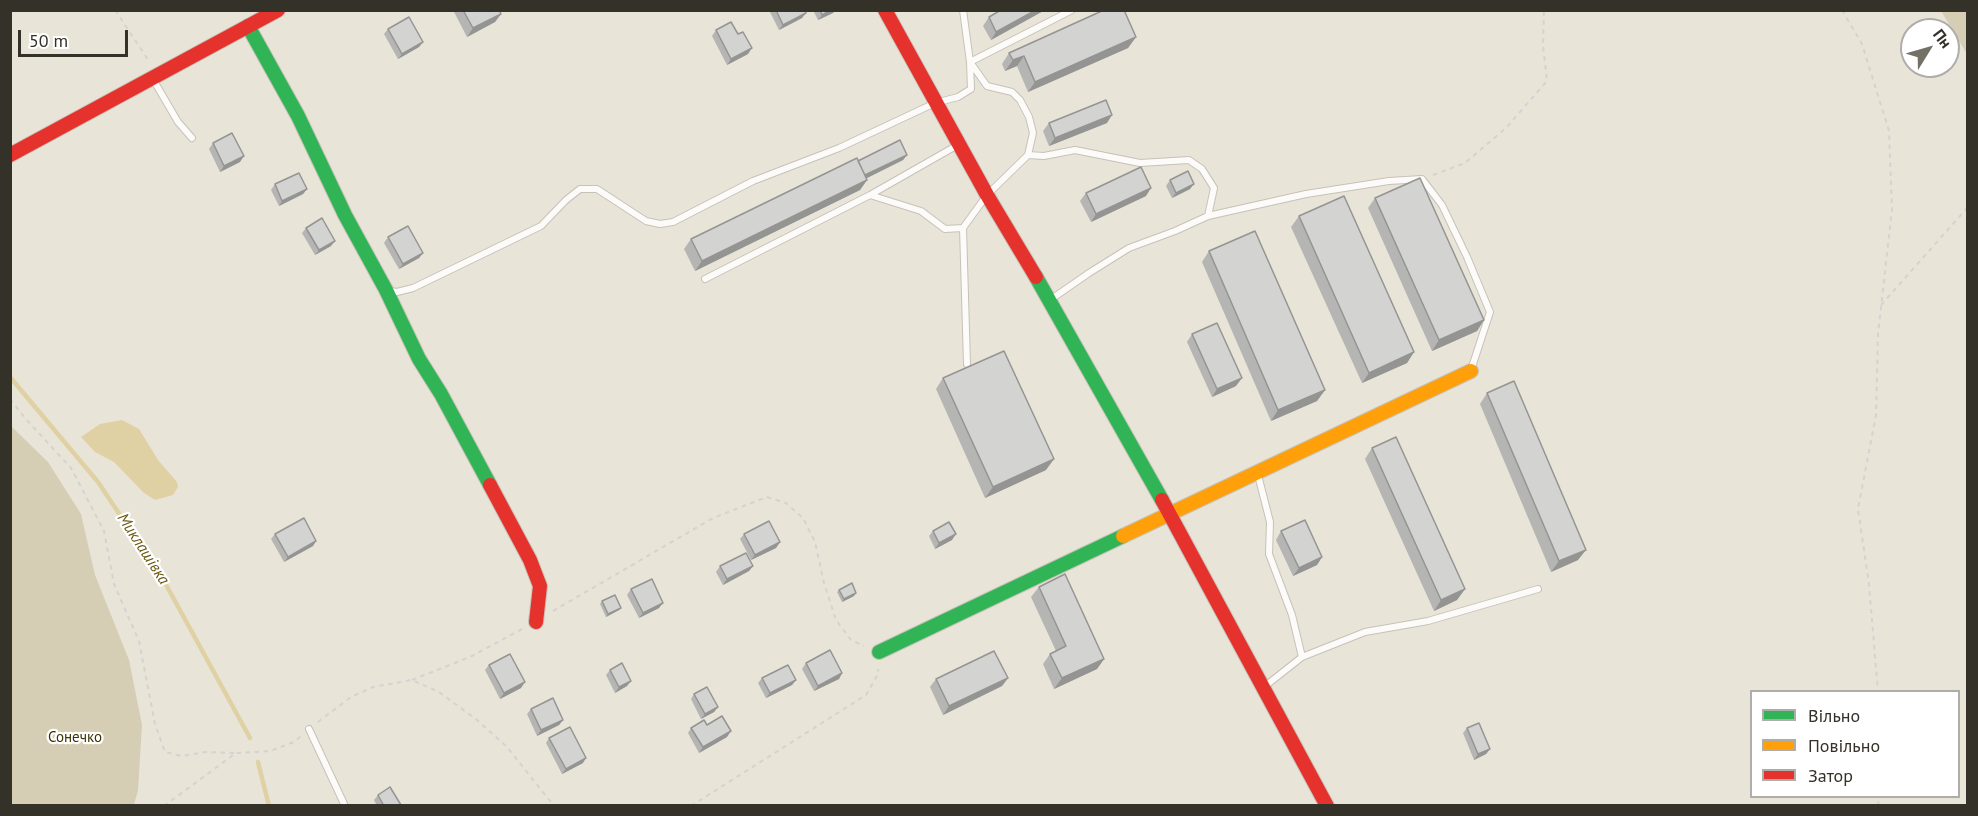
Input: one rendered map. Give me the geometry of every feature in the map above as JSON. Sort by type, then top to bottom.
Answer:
[{"type":"street","points":[[10,154],[278,10]]},
{"type":"street","points":[[885,10],[958,145],[1050,301],[1170,514],[1327,806]]},
{"type":"street","points":[[248,26],[298,116],[345,215],[386,290],[419,359],[441,394],[530,560],[540,586],[536,622]]},
{"type":"street","points":[[879,652],[1471,371]]},
{"type":"lane","points":[[386,290],[397,292],[412,288],[542,226],[566,200],[580,189],[597,189],[646,221],[660,224],[673,222],[753,181],[839,148],[935,103],[958,97],[970,89],[970,62],[963,10]]},
{"type":"lane","points":[[970,62],[1072,10]]},
{"type":"lane","points":[[967,364],[963,228],[987,195],[1028,155],[1033,133],[1029,117],[1020,99],[1012,92],[987,86],[970,62]]},
{"type":"lane","points":[[155,76],[178,122],[192,138]]},
{"type":"lane","points":[[705,279],[870,195],[958,145]]},
{"type":"lane","points":[[1028,155],[1044,156],[1075,150],[1140,163],[1189,160],[1202,169],[1214,188],[1208,216]]},
{"type":"lane","points":[[1050,301],[1130,248],[1208,216],[1306,194],[1389,181],[1422,179],[1442,205],[1490,312],[1471,371]]},
{"type":"lane","points":[[870,195],[921,211],[945,229],[963,228]]},
{"type":"lane","points":[[1258,472],[1270,522],[1269,554],[1292,615],[1302,657]]},
{"type":"lane","points":[[1263,687],[1302,657],[1365,632],[1428,621],[1538,589]]},
{"type":"lane","points":[[309,729],[345,806]]},
{"type":"path","points":[[115,10],[155,76]]},
{"type":"path","points":[[1422,179],[1465,163],[1506,128],[1547,81],[1542,45],[1544,10]]},
{"type":"path","points":[[1842,10],[1862,44],[1889,131],[1892,209],[1878,334],[1876,416],[1858,509],[1869,584],[1878,690]]},
{"type":"path","points":[[1881,305],[1968,207]]},
{"type":"path","points":[[10,399],[71,468],[104,531],[114,584],[139,641],[155,724],[165,752],[181,756],[206,752],[270,751],[294,742],[351,697],[373,687],[412,680],[470,657],[536,622],[712,518],[766,497],[786,503],[803,518],[815,542],[824,583],[836,620],[851,640],[879,652],[878,674],[866,695],[691,806]]},
{"type":"path","points":[[412,680],[438,692],[477,720],[507,747],[554,806]]},
{"type":"path","points":[[164,806],[236,753]]},
{"type":"green space","points":[[1941,11],[1967,11],[1967,54],[1960,42],[1960,18],[1945,18]]},
{"type":"green space","name":"Сонечко","points":[[11,426],[48,462],[81,514],[95,575],[129,660],[142,725],[138,790],[134,805],[11,805]]},
{"type":"shaded area","points":[[122,420],[139,429],[158,460],[177,482],[178,487],[173,495],[155,500],[144,493],[114,462],[95,452],[81,437],[100,424]]},
{"type":"building","points":[[463,10],[499,10],[501,14],[473,28]]},
{"type":"building","points":[[776,10],[805,10],[806,13],[783,25]]},
{"type":"building","points":[[820,10],[831,10],[822,15]]},
{"type":"building","points":[[1001,10],[1036,10],[996,32],[989,17]]},
{"type":"building","points":[[1104,10],[1124,10],[1136,37],[1035,82],[1024,56],[1013,60],[1009,53]]},
{"type":"building","points":[[409,17],[423,42],[402,54],[388,29]]},
{"type":"building","points":[[731,22],[738,34],[743,32],[752,48],[731,59],[716,30]]},
{"type":"building","points":[[1106,100],[1112,115],[1055,138],[1049,123]]},
{"type":"building","points":[[232,133],[244,156],[224,166],[213,143]]},
{"type":"building","points":[[900,140],[907,155],[865,175],[858,161]]},
{"type":"building","points":[[857,158],[867,180],[702,261],[691,239]]},
{"type":"building","points":[[1141,167],[1151,188],[1096,214],[1086,193]]},
{"type":"building","points":[[1188,171],[1194,184],[1176,193],[1170,180]]},
{"type":"building","points":[[299,173],[307,189],[282,201],[275,184]]},
{"type":"building","points":[[1420,178],[1484,320],[1439,340],[1375,198]]},
{"type":"building","points":[[1344,196],[1414,352],[1369,373],[1299,216]]},
{"type":"building","points":[[322,218],[335,241],[319,250],[306,228]]},
{"type":"building","points":[[408,226],[423,253],[403,264],[388,237]]},
{"type":"building","points":[[1255,231],[1325,390],[1278,410],[1209,251]]},
{"type":"building","points":[[1217,323],[1242,378],[1217,389],[1192,334]]},
{"type":"building","points":[[1004,351],[1054,459],[993,487],[943,378]]},
{"type":"building","points":[[1514,381],[1586,550],[1559,561],[1487,393]]},
{"type":"building","points":[[1396,437],[1465,589],[1441,600],[1372,448]]},
{"type":"building","points":[[304,518],[316,541],[288,557],[275,534]]},
{"type":"building","points":[[1305,520],[1322,557],[1299,568],[1281,531]]},
{"type":"building","points":[[769,521],[780,542],[755,555],[744,534]]},
{"type":"building","points":[[949,522],[956,534],[939,543],[933,531]]},
{"type":"building","points":[[746,553],[753,566],[727,579],[720,566]]},
{"type":"building","points":[[1065,574],[1104,659],[1062,678],[1050,654],[1066,646],[1039,587]]},
{"type":"building","points":[[652,579],[663,603],[643,613],[631,589]]},
{"type":"building","points":[[852,583],[856,593],[844,599],[839,590]]},
{"type":"building","points":[[615,595],[621,608],[608,614],[602,601]]},
{"type":"building","points":[[830,650],[842,673],[818,686],[806,663]]},
{"type":"building","points":[[994,651],[1008,678],[949,706],[936,679]]},
{"type":"building","points":[[510,654],[525,682],[504,693],[489,665]]},
{"type":"building","points":[[622,663],[631,681],[619,687],[610,670]]},
{"type":"building","points":[[788,665],[796,680],[770,693],[762,678]]},
{"type":"building","points":[[707,687],[718,707],[705,714],[694,694]]},
{"type":"building","points":[[553,698],[563,720],[541,730],[531,709]]},
{"type":"building","points":[[722,716],[731,731],[703,747],[691,728],[704,720],[707,725]]},
{"type":"building","points":[[1479,723],[1490,749],[1478,754],[1467,728]]},
{"type":"building","points":[[570,727],[586,758],[566,769],[549,738]]},
{"type":"building","points":[[390,787],[401,806],[384,806],[378,795]]},
{"type":"waterway","name":"Миклашівка","points":[[10,377],[98,482],[164,581],[250,738]]},
{"type":"waterway","name":"Миклашівка","points":[[258,762],[269,806]]},
{"type":"traffic: fast","points":[[248,26],[298,116],[345,215],[386,290],[419,359],[441,394],[490,485]]},
{"type":"traffic: fast","points":[[1036,277],[1162,500]]},
{"type":"traffic: fast","points":[[879,652],[1123,536]]},
{"type":"traffic: slow","points":[[1123,536],[1471,371]]},
{"type":"traffic: jam","points":[[10,155],[278,10]]},
{"type":"traffic: jam","points":[[885,10],[987,195],[1036,277]]},
{"type":"traffic: jam","points":[[490,485],[530,560],[540,586],[536,622]]},
{"type":"traffic: jam","points":[[1162,500],[1327,806]]}]
